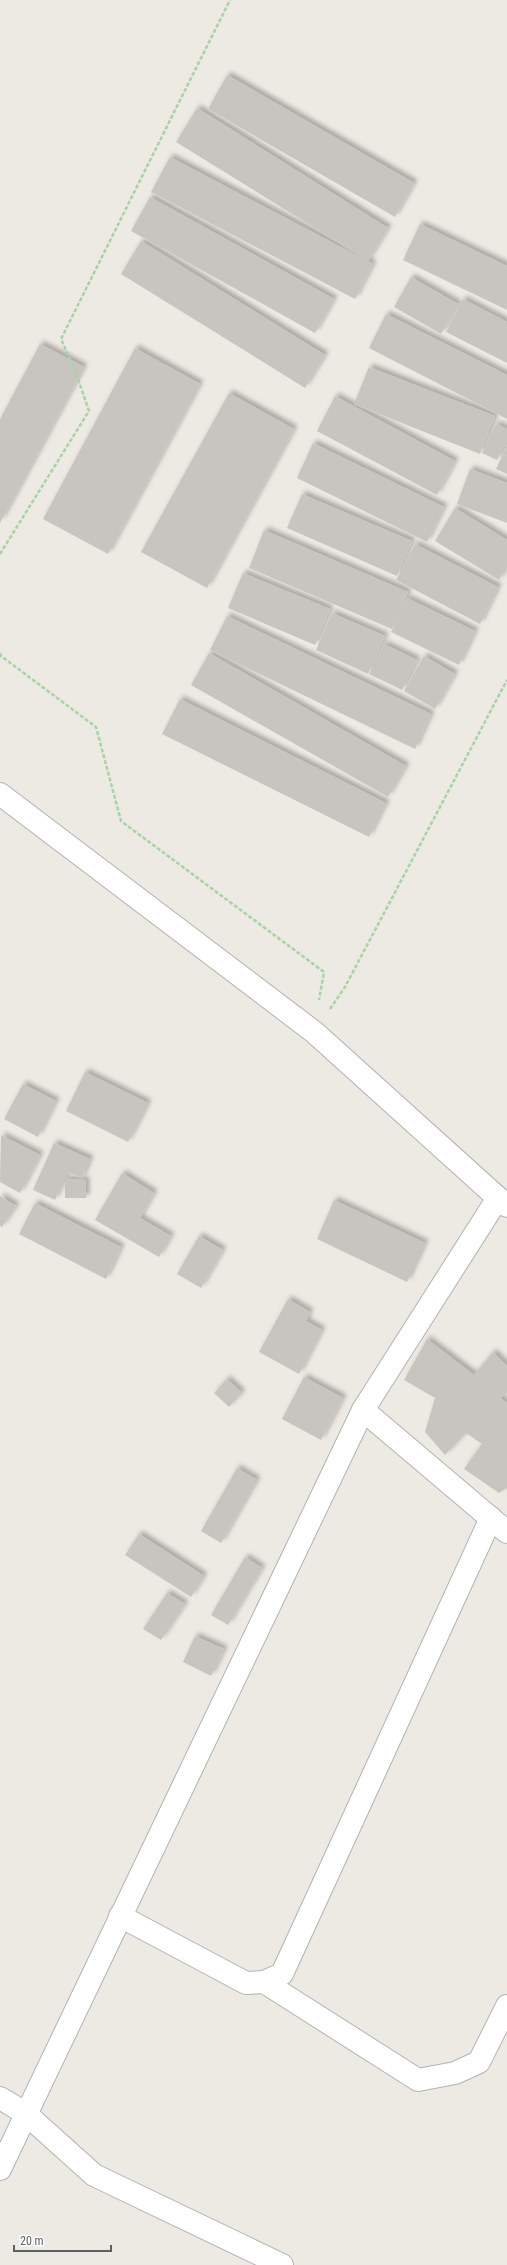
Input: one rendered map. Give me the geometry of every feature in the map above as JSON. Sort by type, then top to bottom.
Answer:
[{"type":"street","points":[[0,794],[314,1032],[502,1202],[363,1410],[25,2113],[0,2169]]},
{"type":"street","points":[[120,1916],[246,1983],[264,1982],[282,1974],[499,1525],[363,1410]]},
{"type":"street","points":[[264,1982],[418,2080],[455,2072],[479,2062],[507,2006]]},
{"type":"street","points":[[0,2098],[25,2113],[94,2175],[282,2265]]},
{"type":"path","points":[[0,554],[89,411],[76,373],[61,339],[230,0]]},
{"type":"path","points":[[0,653],[1,656],[96,727],[120,821],[324,972],[314,1032]]},
{"type":"path","points":[[314,1032],[345,987],[507,680]]},
{"type":"building","points":[[227,75],[414,183],[395,217],[208,109]]},
{"type":"building","points":[[197,108],[388,228],[368,261],[176,142]]},
{"type":"building","points":[[170,157],[373,264],[355,299],[151,192]]},
{"type":"building","points":[[150,197],[334,299],[315,333],[131,231]]},
{"type":"building","points":[[420,224],[507,266],[507,310],[403,260]]},
{"type":"building","points":[[141,241],[325,355],[305,388],[121,274]]},
{"type":"building","points":[[411,277],[458,304],[441,334],[394,307]]},
{"type":"building","points":[[463,299],[507,322],[507,363],[446,332]]},
{"type":"building","points":[[386,314],[507,375],[507,419],[369,348]]},
{"type":"building","points":[[40,344],[84,367],[0,523],[0,419]]},
{"type":"building","points":[[135,348],[200,384],[108,554],[43,519]]},
{"type":"building","points":[[369,367],[495,416],[480,454],[354,404]]},
{"type":"building","points":[[229,393],[294,429],[207,588],[141,552]]},
{"type":"building","points":[[335,396],[455,461],[437,495],[317,431]]},
{"type":"building","points":[[496,424],[507,429],[507,440],[497,460],[482,453]]},
{"type":"building","points":[[313,443],[444,507],[427,542],[297,478]]},
{"type":"building","points":[[507,446],[507,474],[496,469]]},
{"type":"building","points":[[470,469],[507,483],[507,523],[457,504]]},
{"type":"building","points":[[302,494],[412,541],[397,576],[287,528]]},
{"type":"building","points":[[455,508],[507,540],[507,567],[499,580],[435,541]]},
{"type":"building","points":[[264,530],[408,592],[392,629],[249,568]]},
{"type":"building","points":[[415,544],[498,587],[480,624],[396,580]]},
{"type":"building","points":[[243,573],[330,609],[315,645],[228,608]]},
{"type":"building","points":[[407,598],[475,631],[459,665],[391,632]]},
{"type":"building","points":[[332,613],[385,636],[368,674],[316,650]]},
{"type":"building","points":[[227,616],[431,714],[415,749],[210,650]]},
{"type":"building","points":[[384,644],[417,660],[402,690],[369,674]]},
{"type":"building","points":[[209,653],[406,766],[388,797],[191,685]]},
{"type":"building","points":[[424,656],[455,674],[435,709],[404,691]]},
{"type":"building","points":[[180,699],[386,803],[369,837],[162,734]]},
{"type":"building","points":[[85,1072],[148,1103],[128,1142],[66,1111]]},
{"type":"building","points":[[23,1084],[56,1101],[38,1137],[4,1119]]},
{"type":"building","points":[[1,1135],[40,1155],[20,1193],[0,1182]]},
{"type":"building","points":[[54,1143],[90,1159],[82,1178],[67,1172],[55,1200],[33,1190]]},
{"type":"building","points":[[122,1173],[154,1193],[140,1218],[171,1236],[159,1257],[95,1220]]},
{"type":"building","points":[[65,1179],[86,1180],[86,1198],[65,1198]]},
{"type":"building","points":[[0,1196],[16,1206],[2,1227],[0,1226]]},
{"type":"building","points":[[334,1200],[425,1243],[407,1282],[317,1239]]},
{"type":"building","points":[[35,1203],[121,1247],[106,1279],[19,1234]]},
{"type":"building","points":[[199,1236],[223,1250],[201,1288],[177,1274]]},
{"type":"building","points":[[288,1299],[310,1312],[306,1321],[322,1330],[299,1374],[259,1352]]},
{"type":"building","points":[[427,1339],[474,1375],[493,1352],[507,1366],[507,1393],[500,1398],[507,1403],[507,1488],[499,1493],[464,1469],[482,1444],[466,1433],[445,1455],[425,1432],[435,1398],[404,1380]]},
{"type":"building","points":[[304,1377],[343,1398],[321,1440],[282,1419]]},
{"type":"building","points":[[227,1379],[242,1393],[229,1407],[214,1393]]},
{"type":"building","points":[[237,1468],[257,1480],[221,1543],[201,1531]]},
{"type":"building","points":[[139,1534],[204,1576],[191,1597],[125,1555]]},
{"type":"building","points":[[245,1557],[262,1568],[228,1625],[211,1615]]},
{"type":"building","points":[[167,1593],[185,1604],[161,1640],[143,1629]]},
{"type":"building","points":[[195,1636],[224,1649],[211,1676],[183,1662]]}]
